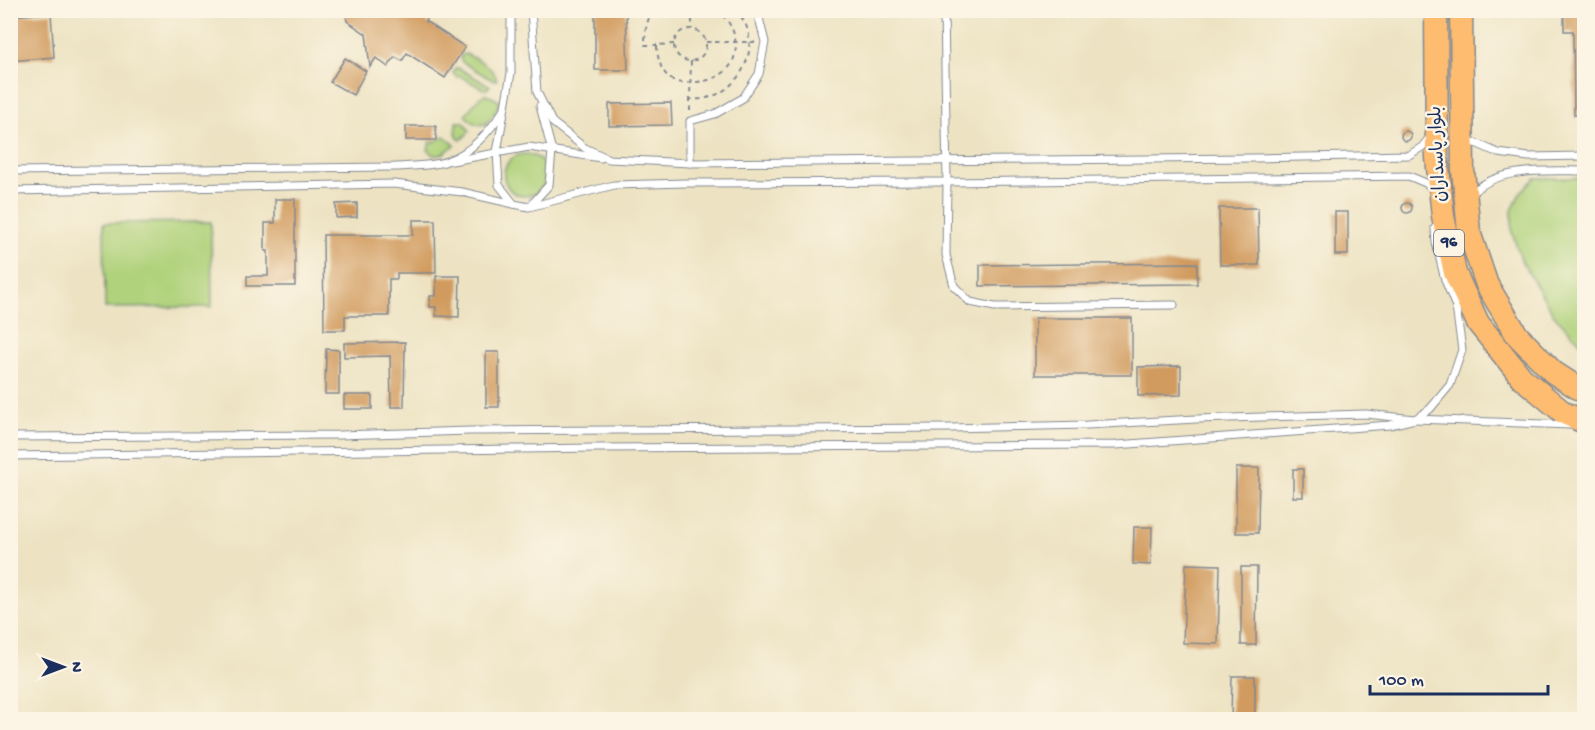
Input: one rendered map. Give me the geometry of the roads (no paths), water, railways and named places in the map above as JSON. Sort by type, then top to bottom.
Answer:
[{"type":"highway","name":"بلوار پاسداران","points":[[1436,10],[1437,158],[1443,216],[1455,273],[1478,323],[1522,378],[1564,413],[1584,424]]},
{"type":"highway","name":"بلوار پاسداران","points":[[1461,10],[1463,171],[1469,231],[1487,285],[1517,335],[1554,372],[1584,392]]},
{"type":"lane","points":[[511,10],[512,73],[497,152],[499,185],[514,204]]},
{"type":"lane","points":[[529,207],[549,185],[552,151],[537,92],[531,10]]},
{"type":"lane","points":[[690,163],[690,121],[715,114],[743,98],[759,74],[765,42],[755,10]]},
{"type":"lane","points":[[948,10],[944,14],[946,255],[954,286],[970,302],[995,307],[1174,305]]},
{"type":"lane","points":[[537,92],[552,122],[585,148],[609,159]]},
{"type":"lane","points":[[445,162],[470,149],[492,127],[506,106]]},
{"type":"lane","points":[[1462,126],[1471,141],[1498,153],[1529,157],[1584,156]]},
{"type":"lane","points":[[1408,154],[1422,147],[1437,130]]},
{"type":"lane","points":[[10,171],[395,167],[445,162],[529,147],[609,159],[690,163],[1408,154],[1429,154],[1437,158]]},
{"type":"lane","points":[[1466,200],[1478,186],[1521,172],[1584,171]]},
{"type":"lane","points":[[10,191],[394,184],[462,192],[529,207],[614,185],[1408,176],[1428,184],[1441,199],[1434,216],[1436,243],[1445,280],[1455,307],[1462,350],[1450,385],[1430,409],[1415,419],[1378,426],[1116,445],[609,448],[10,456]]},
{"type":"lane","points":[[10,437],[950,428],[1366,414],[1415,419],[1584,424]]}]
